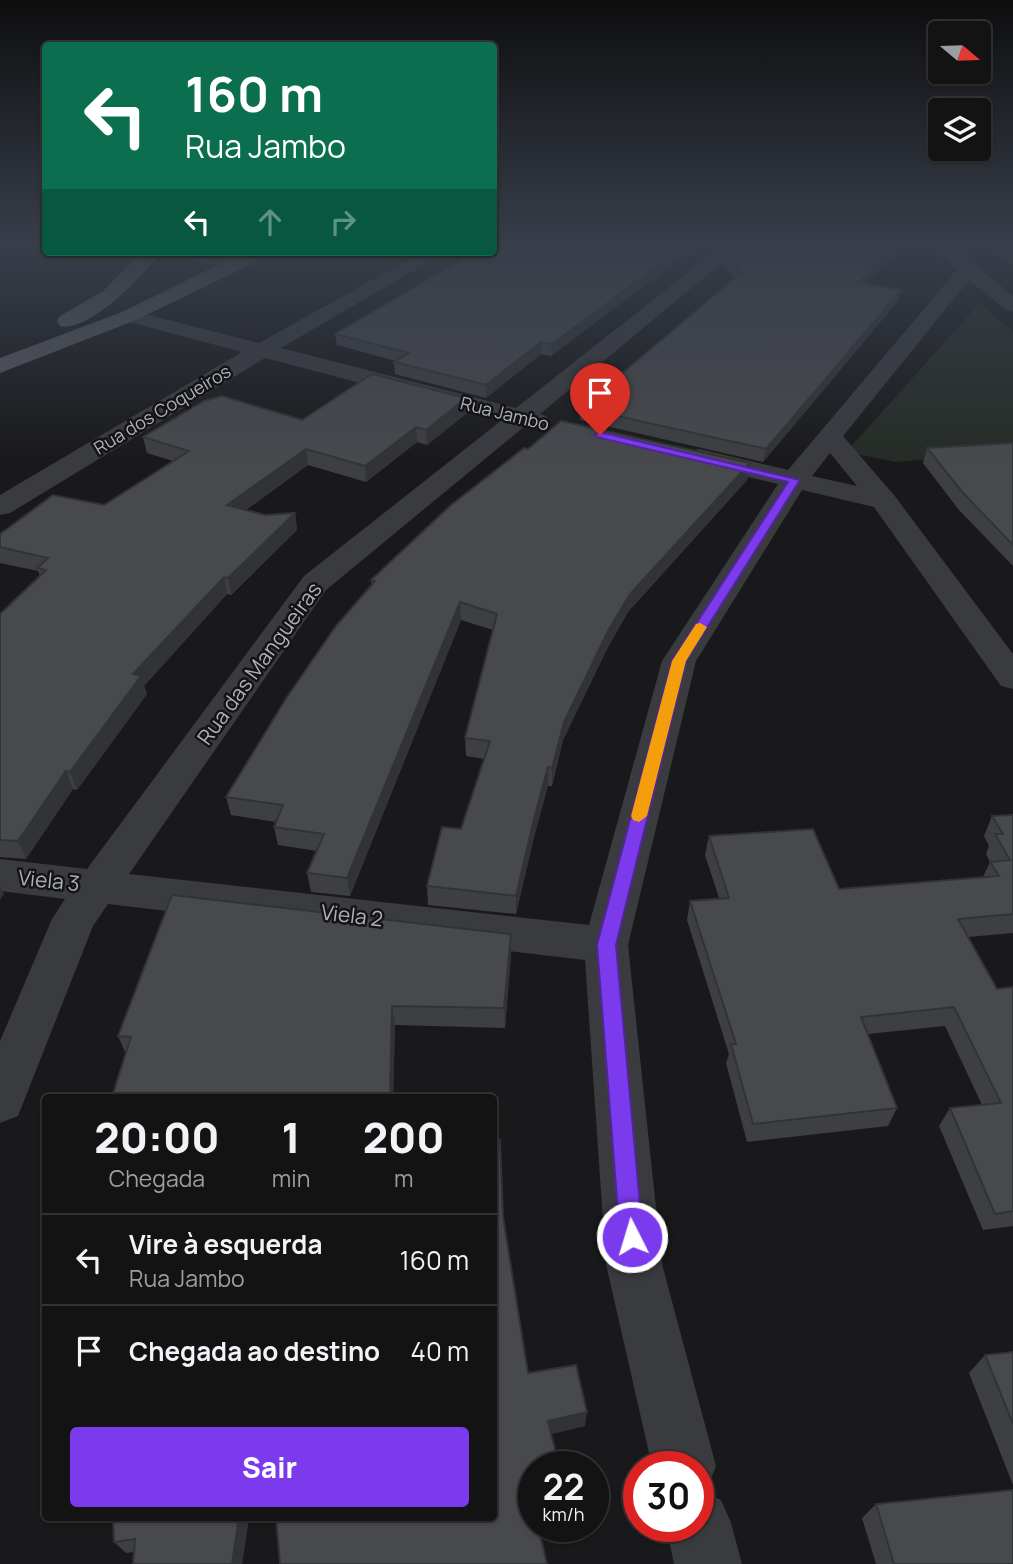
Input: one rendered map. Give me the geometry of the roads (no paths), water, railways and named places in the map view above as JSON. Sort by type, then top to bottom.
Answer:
[{"type":"main road","points":[[0,355],[76,317]]},
{"type":"main road","points":[[0,366],[126,317]]},
{"type":"street","name":"Rua Jambo","points":[[133,317],[560,426]]},
{"type":"street","name":"Rua dos Coqueiros","points":[[0,507],[320,317]]},
{"type":"street","name":"Rua das Mangueiras","points":[[0,1100],[74,919],[315,583],[644,317]]},
{"type":"street","points":[[680,1451],[634,1264],[606,945],[679,661],[794,480],[830,437],[908,317]]},
{"type":"street","points":[[830,437],[884,501],[1013,678]]},
{"type":"street","points":[[679,453],[884,501]]},
{"type":"street","name":"Viela 3","points":[[0,875],[98,884]]},
{"type":"street","name":"Viela 2","points":[[98,884],[606,945]]},
{"type":"street","points":[[703,1542],[709,1564]]}]
